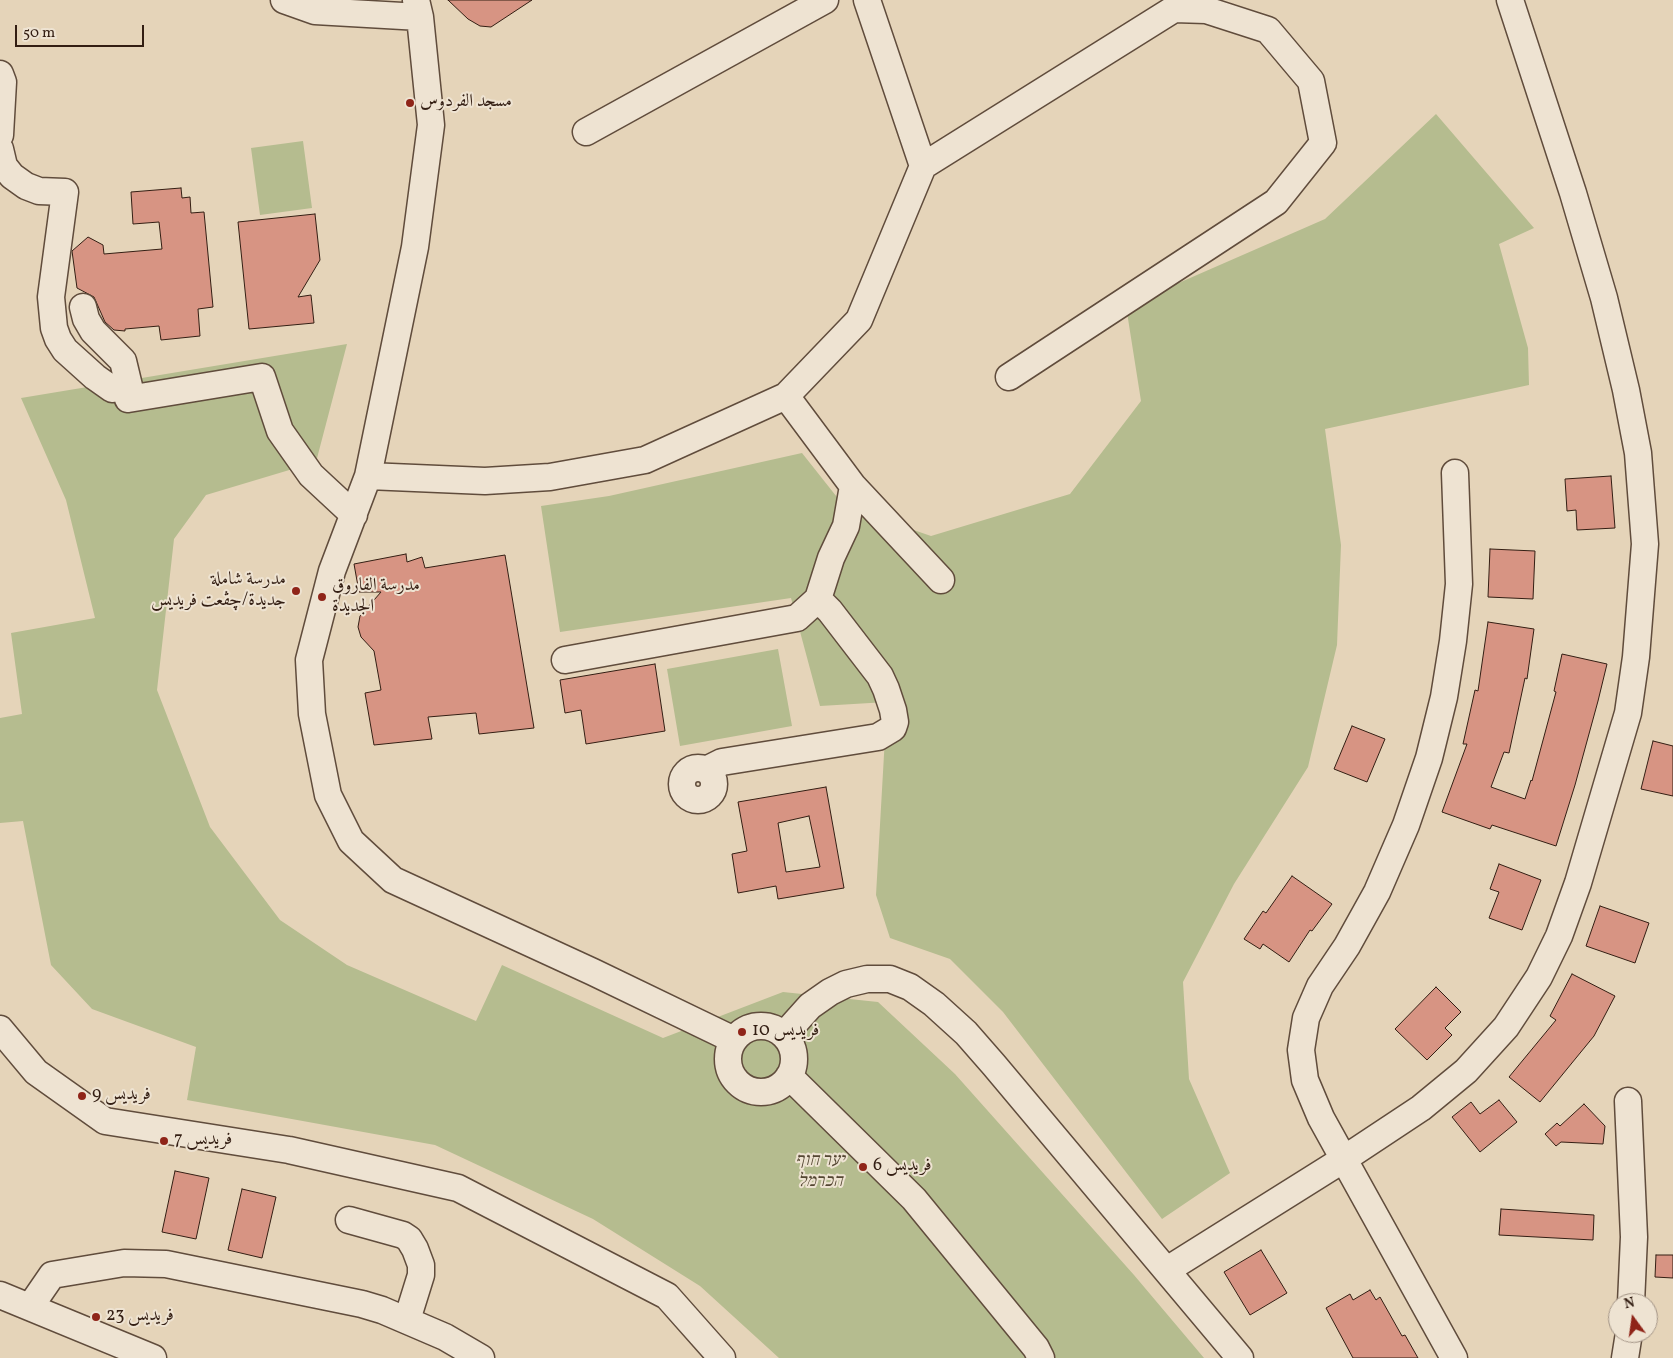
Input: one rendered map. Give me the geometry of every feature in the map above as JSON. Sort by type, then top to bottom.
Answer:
[{"type":"street","points":[[284,0],[314,12],[418,9],[431,125],[415,247],[368,476],[332,571],[309,660],[312,714],[328,794],[351,841],[393,880],[593,972],[734,1040]]},
{"type":"street","points":[[586,132],[825,0]]},
{"type":"street","points":[[867,0],[923,166]]},
{"type":"street","points":[[1167,1270],[1422,1108],[1466,1071],[1506,1027],[1539,977],[1559,936],[1578,883],[1628,713],[1637,648],[1645,544],[1638,453],[1626,390],[1604,298],[1573,192],[1510,0]]},
{"type":"street","points":[[368,476],[494,481],[550,477],[645,460],[786,396],[859,320],[923,166],[1174,10],[1206,10],[1268,30],[1311,81],[1323,143],[1276,202],[1009,378]]},
{"type":"street","points":[[0,74],[3,82],[0,135]]},
{"type":"street","points":[[0,149],[4,166],[12,176],[26,186],[39,191],[65,192],[51,298],[54,328],[58,339],[65,350],[94,377],[112,389],[129,386]]},
{"type":"street","points":[[83,307],[86,319],[93,331],[123,361],[129,386],[128,399],[262,377],[280,431],[311,475],[354,514]]},
{"type":"street","points":[[786,396],[853,486],[940,580]]},
{"type":"street","points":[[1454,1358],[1321,1118],[1305,1080],[1301,1050],[1306,1018],[1320,986],[1347,946],[1376,892],[1406,825],[1429,758],[1444,697],[1453,641],[1459,584],[1455,473]]},
{"type":"street","points":[[565,660],[796,618],[818,599],[831,558],[846,526],[853,486]]},
{"type":"street","points":[[706,770],[722,762],[878,737],[893,728],[895,722],[893,710],[880,676],[818,599]]},
{"type":"street","points":[[784,1035],[810,1006],[830,992],[846,984],[867,979],[890,979],[910,987],[934,1004],[966,1033],[1240,1358]]},
{"type":"street","points":[[752,1027],[775,1028],[784,1035],[791,1044],[794,1055],[793,1066],[789,1076],[773,1090],[763,1092],[743,1086],[732,1074],[728,1060],[729,1049],[734,1040],[742,1032],[752,1027]]},
{"type":"street","points":[[0,1029],[36,1072],[105,1122],[289,1150],[458,1188],[667,1296],[722,1358]]},
{"type":"street","points":[[789,1076],[914,1199],[1036,1348],[1042,1358]]},
{"type":"street","points":[[1628,1102],[1634,1238],[1631,1293]]},
{"type":"street","points":[[349,1220],[403,1235],[409,1239],[415,1249],[421,1265],[421,1275],[407,1320]]},
{"type":"street","points":[[30,1307],[52,1275],[124,1263],[166,1264],[362,1304],[407,1320],[445,1337],[480,1358]]},
{"type":"street","points":[[0,1294],[153,1358]]},
{"type":"street","points":[[1625,1358],[1627,1343]]},
{"type":"green space","points":[[1436,114],[1534,228],[1499,244],[1528,348],[1529,385],[1325,429],[1341,545],[1337,645],[1308,767],[1234,884],[1183,982],[1189,1079],[1230,1173],[1162,1219],[1003,1012],[950,959],[890,938],[876,895],[887,702],[820,706],[791,598],[560,632],[541,506],[609,496],[802,453],[844,506],[931,536],[1070,494],[1141,401],[1126,306],[1325,219]]},
{"type":"green space","points":[[303,141],[312,208],[260,215],[251,148]]},
{"type":"green space","name":"יער חוף הכרמל","points":[[347,344],[316,462],[206,495],[174,539],[157,690],[210,827],[280,920],[347,965],[476,1021],[502,965],[663,1038],[783,992],[878,1002],[955,1074],[1134,1275],[1204,1358],[779,1358],[700,1286],[593,1219],[435,1145],[187,1100],[196,1047],[92,1009],[51,965],[23,821],[0,823],[0,718],[22,714],[11,633],[95,618],[66,500],[21,398]]},
{"type":"green space","points":[[778,649],[792,726],[680,746],[667,669]]},
{"type":"building","points":[[448,0],[532,0],[491,27],[480,26],[468,19]]},
{"type":"building","points":[[181,188],[182,198],[190,197],[191,213],[204,212],[213,307],[198,309],[200,336],[161,340],[159,326],[125,329],[125,331],[114,330],[105,322],[94,297],[77,288],[72,251],[88,237],[103,245],[104,254],[162,249],[159,222],[133,224],[131,192]]},
{"type":"building","points":[[315,214],[320,260],[298,297],[311,295],[314,323],[249,329],[238,222]]},
{"type":"building","points":[[1611,476],[1615,528],[1577,530],[1576,510],[1567,511],[1565,479]]},
{"type":"building","points":[[1490,549],[1535,551],[1533,599],[1488,597]]},
{"type":"building","points":[[406,554],[407,562],[422,557],[425,568],[505,555],[534,728],[479,734],[476,713],[428,717],[432,739],[374,745],[365,693],[381,690],[374,651],[361,637],[358,627],[360,616],[381,592],[359,592],[354,564]]},
{"type":"building","points":[[1488,622],[1534,629],[1527,679],[1525,678],[1509,753],[1504,752],[1491,787],[1525,799],[1532,781],[1556,692],[1554,691],[1562,654],[1607,664],[1575,785],[1556,846],[1492,825],[1490,829],[1442,812],[1467,744],[1463,744],[1475,690],[1478,691]]},
{"type":"building","points":[[655,664],[665,731],[586,744],[581,710],[565,713],[560,680]]},
{"type":"building","points":[[1352,726],[1385,739],[1367,782],[1334,769]]},
{"type":"building","points":[[1653,741],[1673,746],[1673,796],[1641,789]]},
{"type":"building","points":[[826,787],[844,888],[778,899],[776,886],[738,893],[732,854],[747,851],[738,802]],"holes":[[[809,816],[820,867],[786,872],[778,823]]]},
{"type":"building","points":[[1499,864],[1541,880],[1522,930],[1489,918],[1499,892],[1490,889]]},
{"type":"building","points":[[1292,876],[1332,904],[1312,931],[1310,930],[1289,962],[1263,944],[1260,949],[1244,939],[1263,911],[1266,913]]},
{"type":"building","points":[[1600,906],[1649,923],[1635,963],[1586,946]]},
{"type":"building","points":[[1572,974],[1615,996],[1594,1036],[1540,1102],[1509,1077],[1556,1020],[1550,1016]]},
{"type":"building","points":[[1436,987],[1461,1012],[1445,1028],[1452,1035],[1427,1060],[1395,1029]]},
{"type":"building","points":[[1499,1100],[1517,1122],[1480,1152],[1452,1117],[1471,1102],[1480,1114]]},
{"type":"building","points":[[1584,1104],[1605,1126],[1603,1144],[1561,1142],[1556,1146],[1545,1134],[1557,1123],[1560,1126]]},
{"type":"building","points":[[175,1171],[209,1178],[196,1239],[162,1232]]},
{"type":"building","points":[[242,1189],[276,1197],[262,1258],[228,1250]]},
{"type":"building","points":[[1501,1209],[1594,1215],[1593,1240],[1499,1235]]},
{"type":"building","points":[[1261,1250],[1287,1293],[1250,1315],[1224,1272]]},
{"type":"building","points":[[1656,1255],[1673,1255],[1673,1278],[1655,1277]]},
{"type":"building","points":[[1370,1290],[1376,1300],[1380,1297],[1402,1336],[1405,1335],[1418,1358],[1353,1358],[1326,1308],[1350,1294],[1353,1300]]},
{"type":"place","name":"مسجد الفردوس","points":[[410,103]]},
{"type":"place","name":"مدرسة شاملة جديدة/چڤعت فريديس","points":[[296,591]]},
{"type":"place","name":"مدرسة الفاروق الجديدة","points":[[322,597]]},
{"type":"place","name":"فريديس 10","points":[[742,1032]]},
{"type":"place","name":"فريديس 9","points":[[82,1096]]},
{"type":"place","name":"فريديس 7","points":[[164,1141]]},
{"type":"place","name":"فريديس 6","points":[[863,1167]]},
{"type":"place","name":"فريديس 23","points":[[96,1317]]}]
